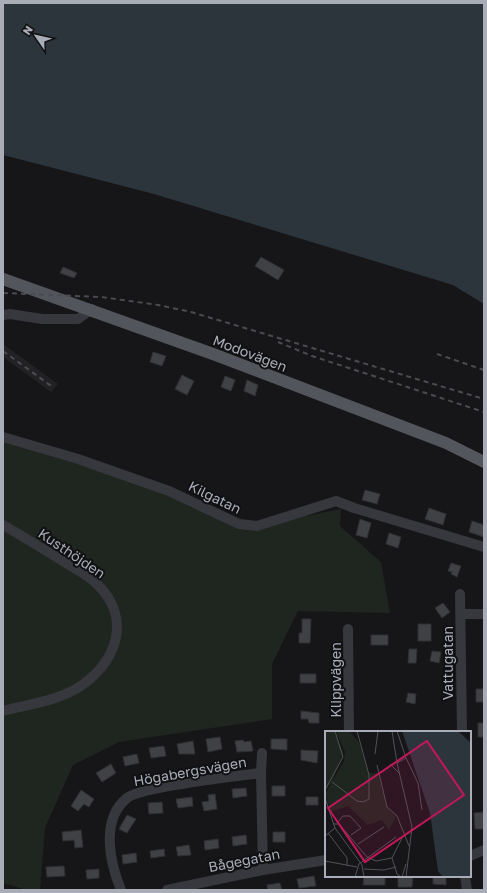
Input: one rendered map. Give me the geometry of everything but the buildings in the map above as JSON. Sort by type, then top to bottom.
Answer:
[{"type":"main road","name":"Modovägen","points":[[3,279],[92,310],[446,443],[472,454],[484,462]]},
{"type":"street","points":[[3,315],[10,314],[42,319],[78,319],[92,310]]},
{"type":"street","name":"Kilgatan","points":[[3,437],[78,459],[169,491],[239,524],[257,526],[336,500],[354,508],[484,547]]},
{"type":"street","name":"Kusthöjden","points":[[3,525],[96,583],[111,603],[118,623],[116,642],[111,655],[106,664],[91,678],[75,689],[52,698],[3,711]]},
{"type":"street","name":"Vattugatan","points":[[460,594],[462,731]]},
{"type":"street","points":[[461,614],[484,614]]},
{"type":"street","name":"Klippvägen","points":[[348,629],[349,731]]},
{"type":"street","name":"Högabergsvägen","points":[[262,752],[263,870]]},
{"type":"street","name":"Högabergsvägen","points":[[121,890],[112,865],[110,832],[116,811],[128,798],[138,793],[261,773]]},
{"type":"street","points":[[471,856],[484,850]]},
{"type":"street","name":"Bågegatan","points":[[167,890],[263,870],[325,860]]},
{"type":"street","points":[[465,877],[467,890]]},
{"type":"shaded area","points":[[3,3],[484,3],[484,304],[453,285],[154,194],[3,155]]},
{"type":"shaded area","points":[[3,344],[58,384],[51,392],[3,357]]},
{"type":"shaded area","points":[[3,442],[169,491],[257,526],[341,509],[340,526],[381,562],[390,613],[298,611],[272,664],[272,719],[119,742],[73,765],[45,828],[40,890],[27,890],[3,883]]},
{"type":"railway","points":[[3,293],[101,297],[158,305],[191,312],[484,399]]},
{"type":"railway","points":[[278,342],[312,356],[484,412]]},
{"type":"railway","points":[[3,351],[54,388]]},
{"type":"railway","points":[[437,354],[484,370]]}]
